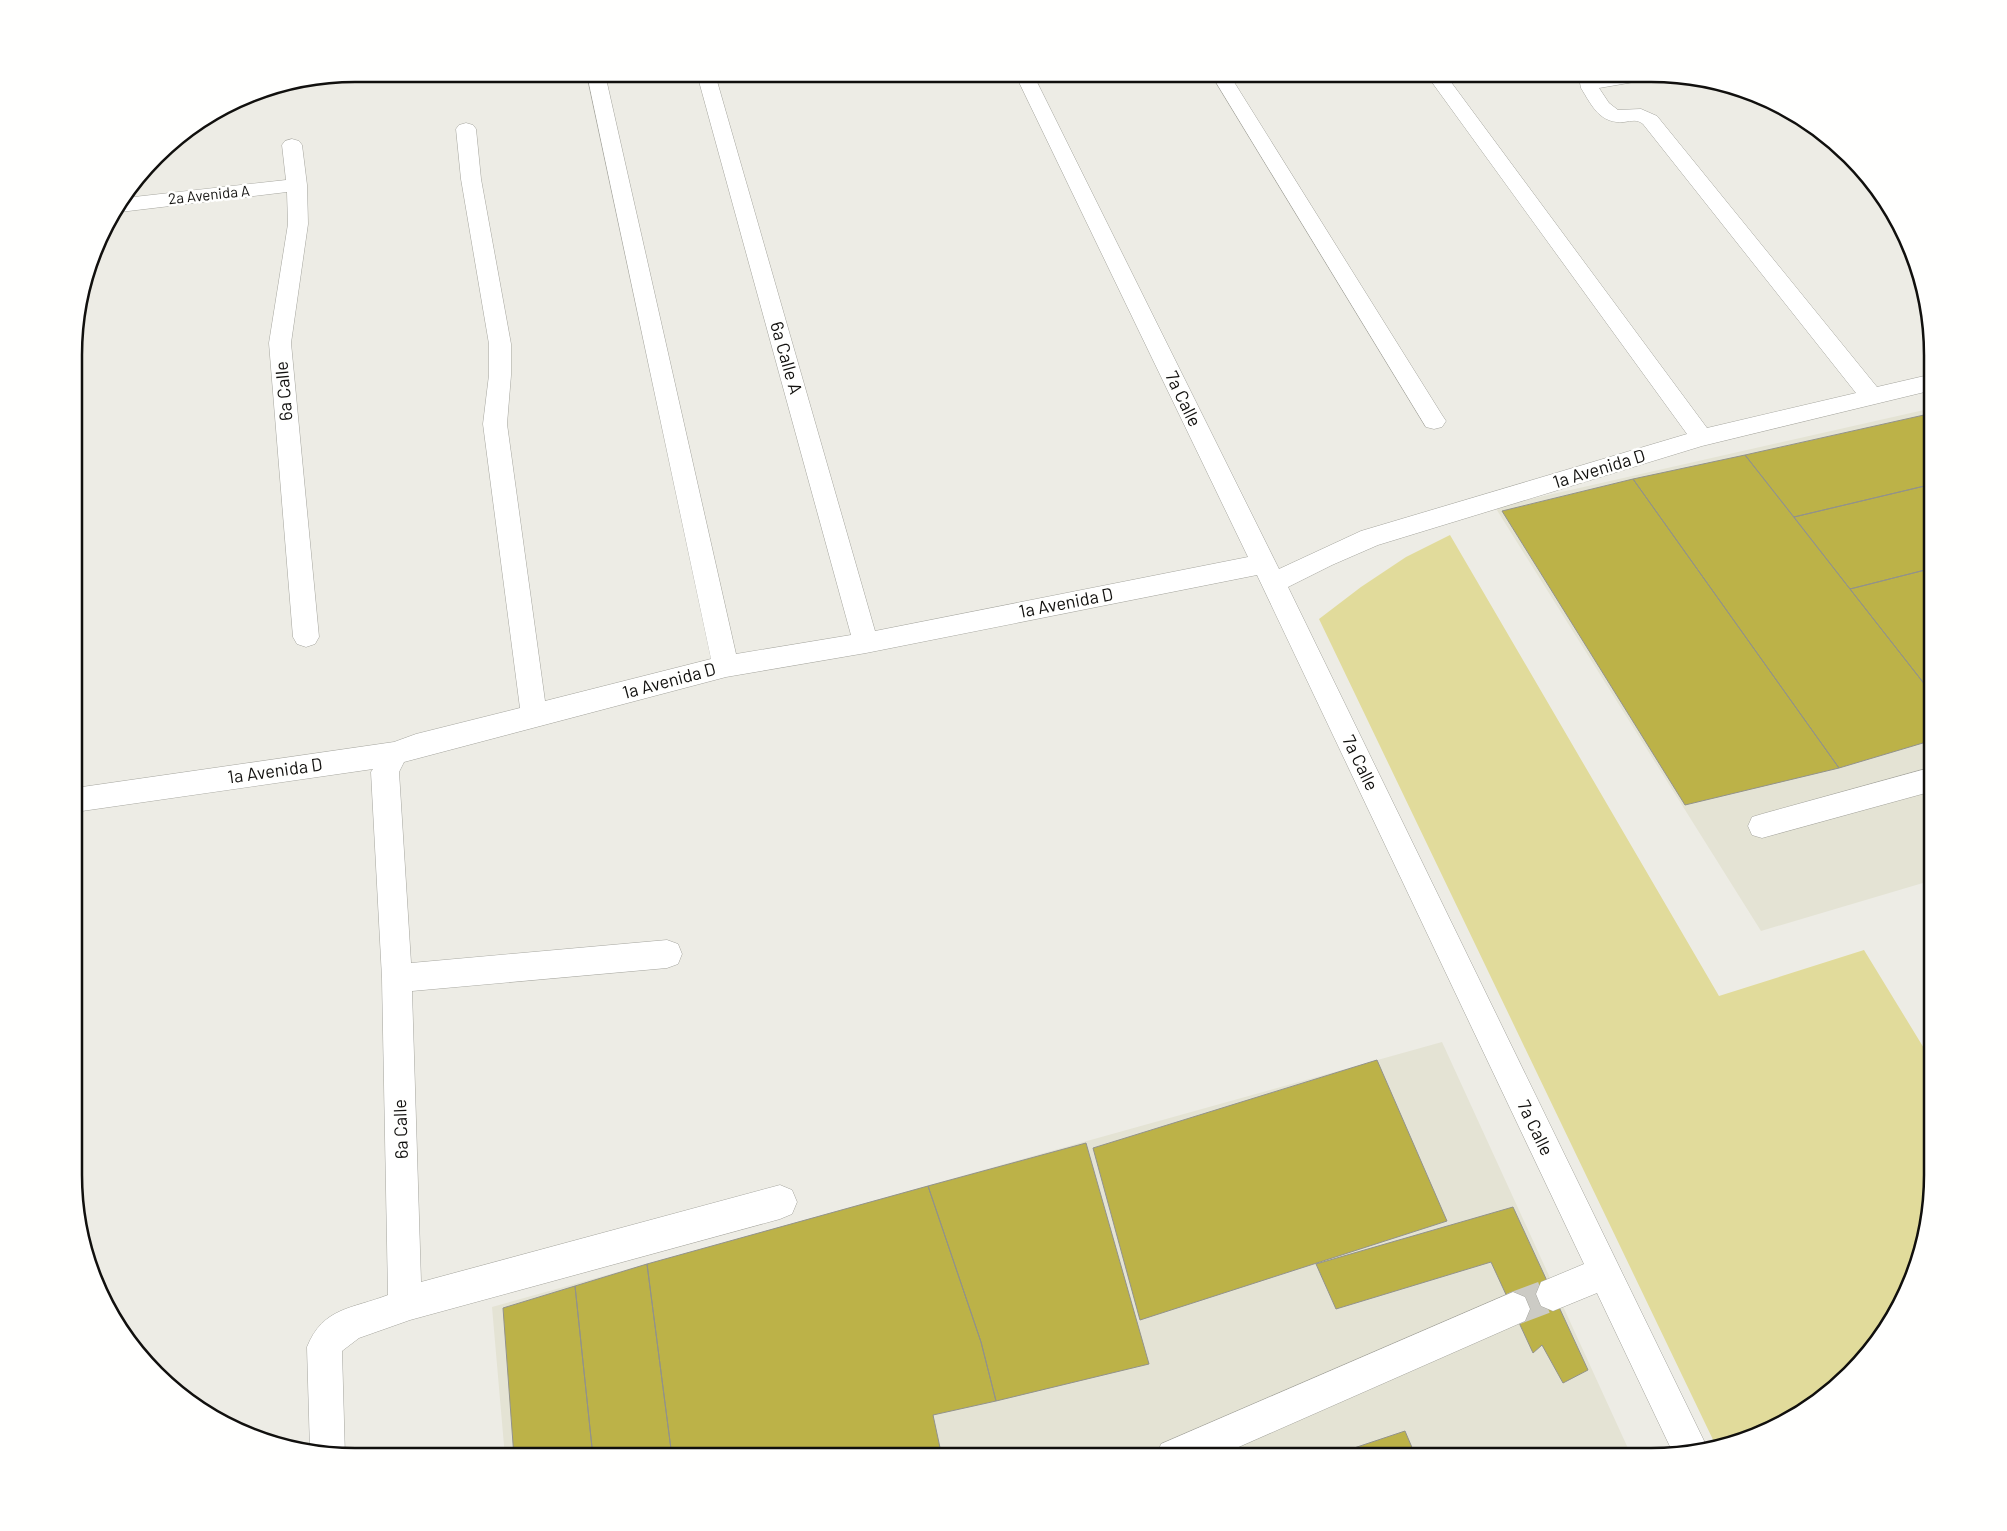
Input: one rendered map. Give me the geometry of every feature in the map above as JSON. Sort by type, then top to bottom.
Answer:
[{"type":"street","points":[[598,82],[726,666]]},
{"type":"street","name":"6a Calle A","points":[[708,82],[866,643]]},
{"type":"street","name":"7a Calle","points":[[1028,82],[1268,574],[1688,1446]]},
{"type":"street","points":[[1225,82],[1434,422]]},
{"type":"street","points":[[1441,82],[1702,438]]},
{"type":"street","points":[[1594,82],[1589,83],[1590,88],[1607,112],[1612,115],[1646,116],[1650,120],[1871,396]]},
{"type":"street","points":[[466,128],[470,180],[500,344],[500,375],[496,424],[534,716]]},
{"type":"street","name":"6a Calle","points":[[292,145],[297,185],[298,224],[280,343],[306,637]]},
{"type":"street","name":"2a Avenida A","points":[[129,204],[297,185]]},
{"type":"street","name":"1a Avenida D","points":[[82,799],[394,754],[416,746],[726,666],[1268,574],[1323,558],[1370,538],[1702,438],[1924,384]]},
{"type":"street","name":"6a Calle","points":[[394,754],[385,772],[397,978],[406,1304]]},
{"type":"street","points":[[1762,826],[1924,781]]},
{"type":"street","points":[[397,978],[667,954]]},
{"type":"street","points":[[328,1447],[324,1347],[329,1337],[342,1328],[394,1311],[406,1304],[780,1202]]},
{"type":"street","points":[[1553,1294],[1604,1273]]},
{"type":"street","points":[[1195,1448],[1513,1309]]},
{"type":"shaded area","points":[[1924,410],[1924,883],[1761,931],[1495,507]]},
{"type":"shaded area","points":[[1450,535],[1719,996],[1864,950],[1924,1048],[1924,1193],[1919,1229],[1904,1280],[1888,1312],[1868,1342],[1831,1381],[1788,1412],[1756,1428],[1714,1441],[1319,619],[1361,587],[1406,557]]},
{"type":"shaded area","points":[[1442,1042],[1628,1448],[504,1448],[492,1307]]},
{"type":"building","points":[[1924,415],[1924,486],[1794,517],[1745,455]]},
{"type":"building","points":[[1745,455],[1924,684],[1924,743],[1839,768],[1633,479]]},
{"type":"building","points":[[1633,479],[1839,768],[1685,805],[1502,511]]},
{"type":"building","points":[[1924,486],[1924,570],[1850,589],[1794,517]]},
{"type":"building","points":[[1924,570],[1924,684],[1850,589]]},
{"type":"building","points":[[1377,1060],[1447,1221],[1140,1320],[1093,1148]]},
{"type":"building","points":[[1086,1143],[1149,1364],[996,1401],[981,1342],[928,1186]]},
{"type":"building","points":[[928,1186],[981,1342],[996,1401],[933,1415],[940,1448],[671,1448],[647,1264]]},
{"type":"building","points":[[1513,1207],[1588,1370],[1563,1383],[1542,1345],[1533,1353],[1491,1262],[1336,1309],[1316,1264]]},
{"type":"building","points":[[647,1264],[671,1448],[592,1448],[575,1286]]},
{"type":"building","points":[[575,1286],[592,1448],[513,1448],[503,1308]]},
{"type":"building","points":[[1405,1431],[1412,1448],[1354,1448]]},
{"type":"tunnel","points":[[1513,1309],[1553,1294]]}]
